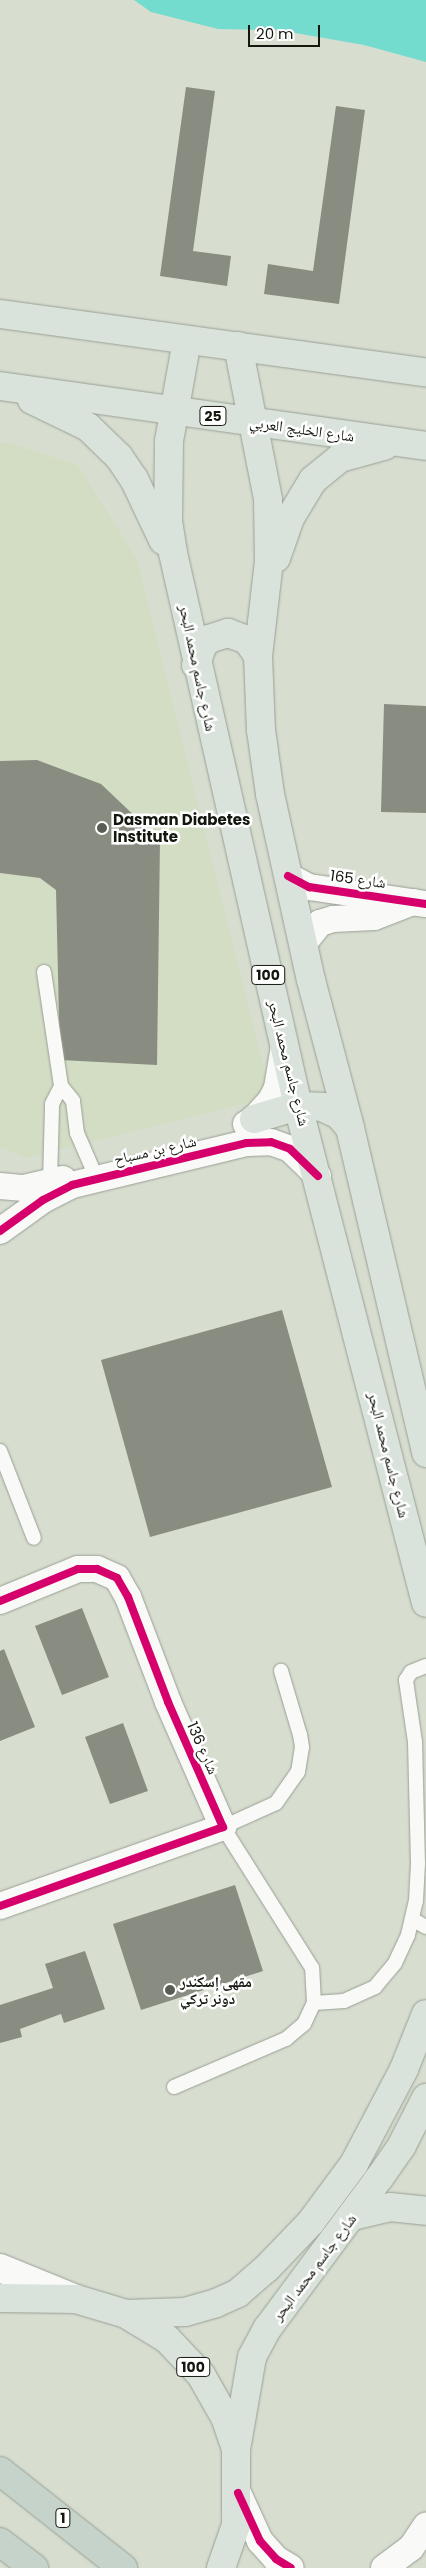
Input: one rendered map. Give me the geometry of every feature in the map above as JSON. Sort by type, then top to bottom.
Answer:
[{"type":"highway","name":"1","points":[[0,2471],[90,2539],[123,2568]]},
{"type":"highway","points":[[0,2542],[34,2568]]},
{"type":"main road","points":[[0,314],[426,372]]},
{"type":"main road","name":"شارع جاسم محمد البحر","points":[[188,340],[174,411],[169,450],[168,521],[179,581],[196,665],[298,1106],[318,1176],[426,1603]]},
{"type":"main road","name":"100","points":[[238,346],[255,422],[268,499],[270,548],[266,600],[258,656],[261,730],[288,876],[303,944],[420,1394],[426,1453]]},
{"type":"main road","points":[[0,388],[42,403],[75,419],[98,435],[119,457],[146,501],[179,581]]},
{"type":"main road","name":"شارع الخليج العربي","points":[[0,388],[417,445]]},
{"type":"main road","points":[[266,600],[288,524],[313,480],[331,464],[352,453],[417,445]]},
{"type":"main road","points":[[196,665],[202,646],[209,639],[228,633],[247,640],[258,656]]},
{"type":"main road","points":[[254,1119],[298,1106],[331,1110],[350,1128]]},
{"type":"main road","name":"شارع جاسم محمد البحر","points":[[126,2314],[185,2312],[216,2303],[238,2293],[266,2269],[311,2222],[354,2164],[404,2069],[426,2014]]},
{"type":"main road","name":"شارع جاسم محمد البحر","points":[[236,2449],[252,2357],[267,2329],[352,2216],[402,2144],[426,2098]]},
{"type":"main road","points":[[352,2216],[390,2207],[426,2211]]},
{"type":"main road","points":[[0,2268],[76,2299]]},
{"type":"main road","name":"100","points":[[0,2298],[76,2299],[126,2314],[167,2339],[201,2375],[225,2417],[236,2449],[238,2493],[236,2525],[221,2568]]},
{"type":"street","name":"شارع 165","points":[[288,876],[309,887],[420,903]]},
{"type":"street","name":"شارع 165","points":[[303,944],[320,923],[333,919],[374,917],[420,903]]},
{"type":"street","name":"شارع بن مسباح","points":[[0,1186],[24,1188],[50,1183],[238,1127],[254,1119],[271,1100],[276,1088],[284,1045]]},
{"type":"street","name":"شارع بن مسباح","points":[[0,1231],[43,1200],[72,1185],[246,1142],[271,1142],[290,1149],[318,1176]]},
{"type":"street","name":"شارع 136","points":[[0,1601],[78,1569],[97,1569],[117,1578],[128,1597],[168,1702],[223,1827]]},
{"type":"street","points":[[0,1906],[223,1827]]},
{"type":"street","points":[[238,2493],[260,2541],[276,2558],[291,2568]]},
{"type":"street","points":[[395,2565],[426,2526]]},
{"type":"lane","points":[[44,972],[61,1086],[73,1101],[77,1133],[93,1170]]},
{"type":"lane","points":[[50,1183],[52,1104],[61,1086]]},
{"type":"lane","points":[[0,1451],[34,1538]]},
{"type":"lane","points":[[314,2003],[344,2001],[375,1987],[395,1963],[412,1919],[418,1864],[415,1742],[406,1680],[411,1672],[426,1666]]},
{"type":"lane","points":[[174,2087],[286,2039],[304,2024],[314,2003],[312,1968],[223,1827],[276,1803],[298,1772],[301,1741],[281,1671]]},
{"type":"lane","points":[[412,1919],[426,1927]]},
{"type":"shaded area","name":"Dasman Diabetes Institute","points":[[0,443],[9,443],[78,465],[137,559],[271,1097],[26,1158],[0,1147]]},
{"type":"water","points":[[134,0],[426,0],[426,62],[364,45],[278,30],[218,29],[151,12]]},
{"type":"building","points":[[186,87],[215,91],[193,251],[231,256],[227,286],[160,276]]},
{"type":"building","points":[[336,106],[365,110],[339,304],[264,294],[268,264],[313,271]]},
{"type":"building","points":[[384,704],[426,706],[426,813],[381,812]]},
{"type":"building","points":[[37,760],[101,784],[160,840],[157,1065],[60,1060],[56,890],[40,878],[0,873],[0,761]]},
{"type":"building","points":[[282,1310],[332,1487],[150,1537],[101,1360]]},
{"type":"building","points":[[82,1608],[109,1677],[62,1695],[35,1626]]},
{"type":"building","points":[[4,1649],[35,1727],[0,1741],[0,1651]]},
{"type":"building","points":[[123,1723],[148,1791],[110,1804],[85,1737]]},
{"type":"building","points":[[235,1885],[263,1971],[141,2010],[113,1924]]},
{"type":"building","points":[[85,1951],[105,2009],[64,2023],[61,2014],[20,2029],[22,2037],[0,2043],[0,2005],[53,1988],[45,1964]]},
{"type":"cycle path","points":[[288,876],[309,887],[426,904]]},
{"type":"cycle path","points":[[0,1231],[43,1200],[72,1185],[247,1143],[271,1142],[290,1149],[318,1176]]},
{"type":"cycle path","points":[[0,1601],[78,1569],[97,1569],[117,1578],[128,1597],[168,1702],[223,1827],[0,1906]]},
{"type":"cycle path","points":[[238,2493],[260,2541],[276,2559],[291,2568]]},
{"type":"place","name":"Dasman Diabetes Institute","points":[[102,828]]},
{"type":"place","name":"مقهى إسكندر دونر تركي","points":[[170,1990]]}]
